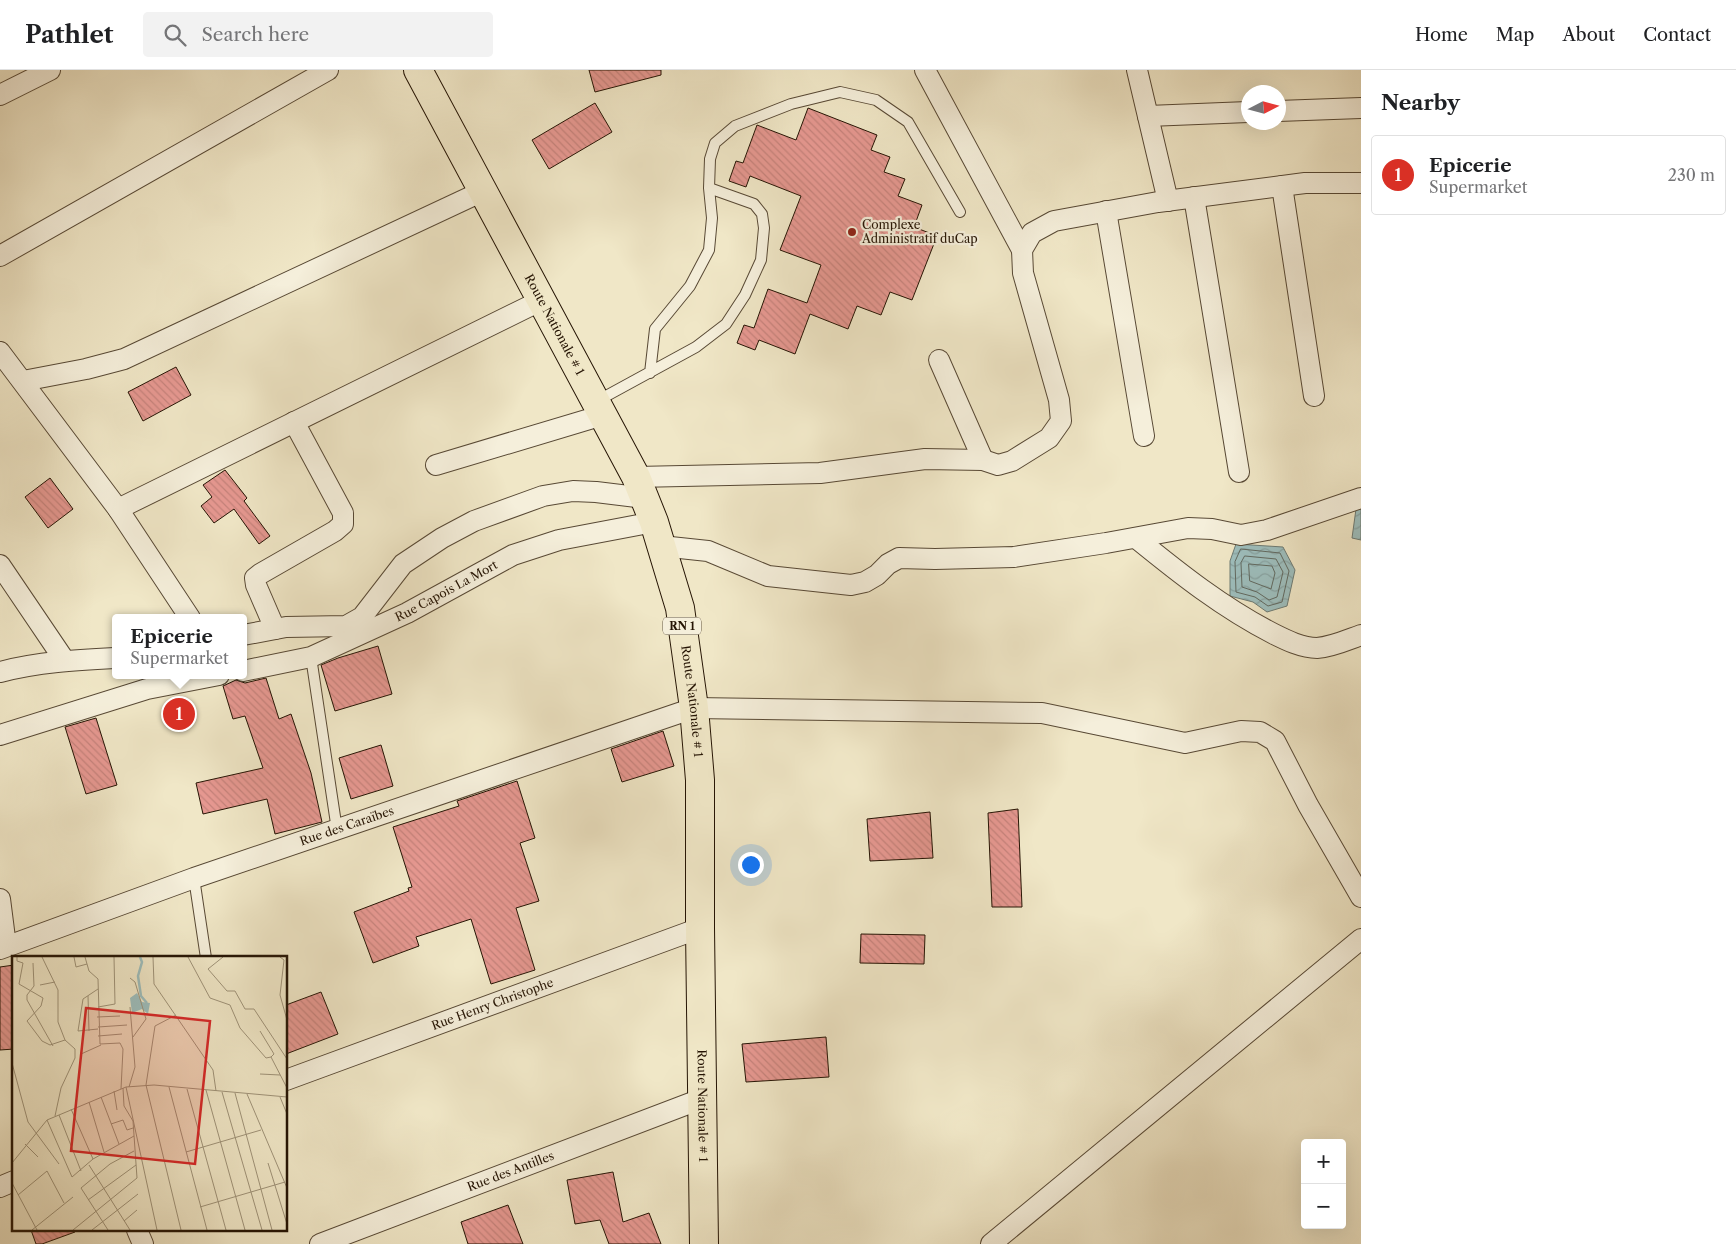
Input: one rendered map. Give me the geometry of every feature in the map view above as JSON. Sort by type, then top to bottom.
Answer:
[{"type":"main road","name":"Route Nationale # 1","points":[[418,70],[599,408],[649,511],[680,608],[694,708],[700,780],[701,1099],[704,1244]]},
{"type":"street","points":[[0,95],[50,70]]},
{"type":"street","points":[[0,256],[328,70]]},
{"type":"street","points":[[649,511],[820,474],[924,460],[983,460],[998,465],[1012,461],[1049,438],[1061,421],[1059,400],[1023,273],[1022,250],[925,70]]},
{"type":"street","points":[[1138,70],[1168,201]]},
{"type":"street","points":[[1286,111],[1361,108]]},
{"type":"street","points":[[1148,116],[1241,112]]},
{"type":"street","points":[[1022,250],[1032,232],[1054,221],[1194,197],[1305,183],[1361,183]]},
{"type":"street","points":[[1282,186],[1314,396]]},
{"type":"street","points":[[23,381],[86,369],[124,359],[483,191]]},
{"type":"street","points":[[1194,197],[1239,472]]},
{"type":"street","points":[[1106,211],[1144,436]]},
{"type":"street","points":[[118,509],[542,300]]},
{"type":"street","points":[[0,352],[118,509],[187,614]]},
{"type":"street","points":[[939,360],[983,460]]},
{"type":"street","points":[[436,465],[599,408]]},
{"type":"street","points":[[275,629],[256,585],[255,578],[335,531],[343,524],[343,514],[294,422]]},
{"type":"street","points":[[247,634],[286,627],[346,626],[362,617],[403,564],[442,538],[474,521],[543,496],[573,491],[649,511],[708,551],[768,576],[851,585],[865,582],[899,558],[1014,557],[1188,528],[1212,529],[1241,535],[1267,530],[1361,498]]},
{"type":"street","name":"Rue Capois La Mort","points":[[247,670],[311,657],[408,612],[513,555],[649,511]]},
{"type":"street","points":[[1136,538],[1178,572],[1246,620],[1291,642],[1316,648],[1336,644],[1361,635]]},
{"type":"street","points":[[0,565],[65,660]]},
{"type":"street","points":[[0,672],[21,666],[65,660],[112,658]]},
{"type":"street","points":[[0,735],[147,689],[198,679]]},
{"type":"street","name":"Rue des Caraïbes","points":[[3,948],[194,878],[694,708],[1042,713],[1185,743],[1242,731],[1260,732],[1275,741],[1308,805],[1361,898]]},
{"type":"street","points":[[0,899],[3,948]]},
{"type":"street","name":"Rue Henry Christophe","points":[[288,1079],[700,928]]},
{"type":"street","points":[[991,1244],[1361,938]]},
{"type":"street","name":"Rue des Antilles","points":[[320,1244],[701,1099]]},
{"type":"street","points":[[0,1187],[12,1182]]},
{"type":"street","points":[[139,1232],[143,1244]]},
{"type":"lane","points":[[650,373],[655,329],[690,286],[709,250],[712,218],[709,188],[710,159],[715,142],[735,126],[791,104],[840,92],[876,100],[908,122],[960,212]]},
{"type":"lane","points":[[599,408],[650,373],[696,346],[726,324],[745,296],[761,260],[764,228],[762,214],[754,204],[709,188]]},
{"type":"lane","points":[[311,657],[337,830]]},
{"type":"lane","points":[[194,878],[206,956]]},
{"type":"water","points":[[1356,509],[1361,509],[1361,540],[1352,538]]},
{"type":"water","points":[[1236,544],[1283,547],[1295,570],[1287,606],[1267,612],[1253,602],[1230,596],[1230,561]]},
{"type":"building","points":[[589,70],[661,70],[661,75],[595,92]]},
{"type":"building","points":[[595,103],[612,132],[549,169],[532,140]]},
{"type":"building","points":[[808,108],[877,135],[871,150],[890,157],[884,172],[905,179],[898,196],[922,205],[914,227],[937,236],[912,300],[890,292],[881,315],[857,306],[848,329],[810,314],[795,354],[759,340],[755,350],[737,343],[744,325],[754,328],[768,289],[807,303],[821,265],[780,250],[801,196],[750,176],[746,187],[729,181],[736,161],[743,163],[757,125],[796,140]]},
{"type":"building","points":[[176,367],[191,395],[143,421],[128,392]]},
{"type":"building","points":[[225,470],[247,498],[244,501],[270,536],[259,544],[234,509],[214,523],[201,506],[212,497],[203,485]]},
{"type":"building","points":[[50,478],[73,509],[48,528],[25,497]]},
{"type":"building","points":[[378,646],[392,694],[335,711],[321,665]]},
{"type":"building","points":[[266,678],[279,719],[291,714],[311,773],[322,822],[275,834],[267,799],[203,814],[196,783],[263,768],[245,716],[233,719],[223,686],[236,680],[245,683]]},
{"type":"building","points":[[96,718],[117,785],[86,794],[65,727]]},
{"type":"building","points":[[663,731],[674,766],[622,782],[611,749]]},
{"type":"building","points":[[381,745],[393,786],[351,799],[339,758]]},
{"type":"building","points":[[517,781],[535,838],[520,843],[539,901],[516,908],[535,970],[491,984],[471,919],[416,937],[419,946],[373,963],[354,912],[409,891],[408,888],[412,887],[393,827],[459,806],[457,801]]},
{"type":"building","points":[[1018,809],[1022,907],[992,907],[988,813]]},
{"type":"building","points":[[930,812],[933,858],[870,861],[867,819]]},
{"type":"building","points":[[861,934],[925,935],[924,964],[860,963]]},
{"type":"building","points":[[12,965],[12,1049],[0,1050],[0,967]]},
{"type":"building","points":[[321,992],[338,1034],[288,1053],[288,1004]]},
{"type":"building","points":[[826,1037],[829,1077],[746,1082],[742,1044]]},
{"type":"building","points":[[613,1172],[623,1222],[649,1213],[661,1244],[609,1244],[600,1220],[575,1224],[567,1180]]},
{"type":"building","points":[[508,1205],[523,1244],[468,1244],[461,1222]]},
{"type":"building","points":[[32,1232],[75,1232],[42,1244],[36,1244]]},
{"type":"place","name":"Complexe Administratif duCap","points":[[852,232]]},
{"type":"place","name":"Epicerie","points":[[179,714]]}]
